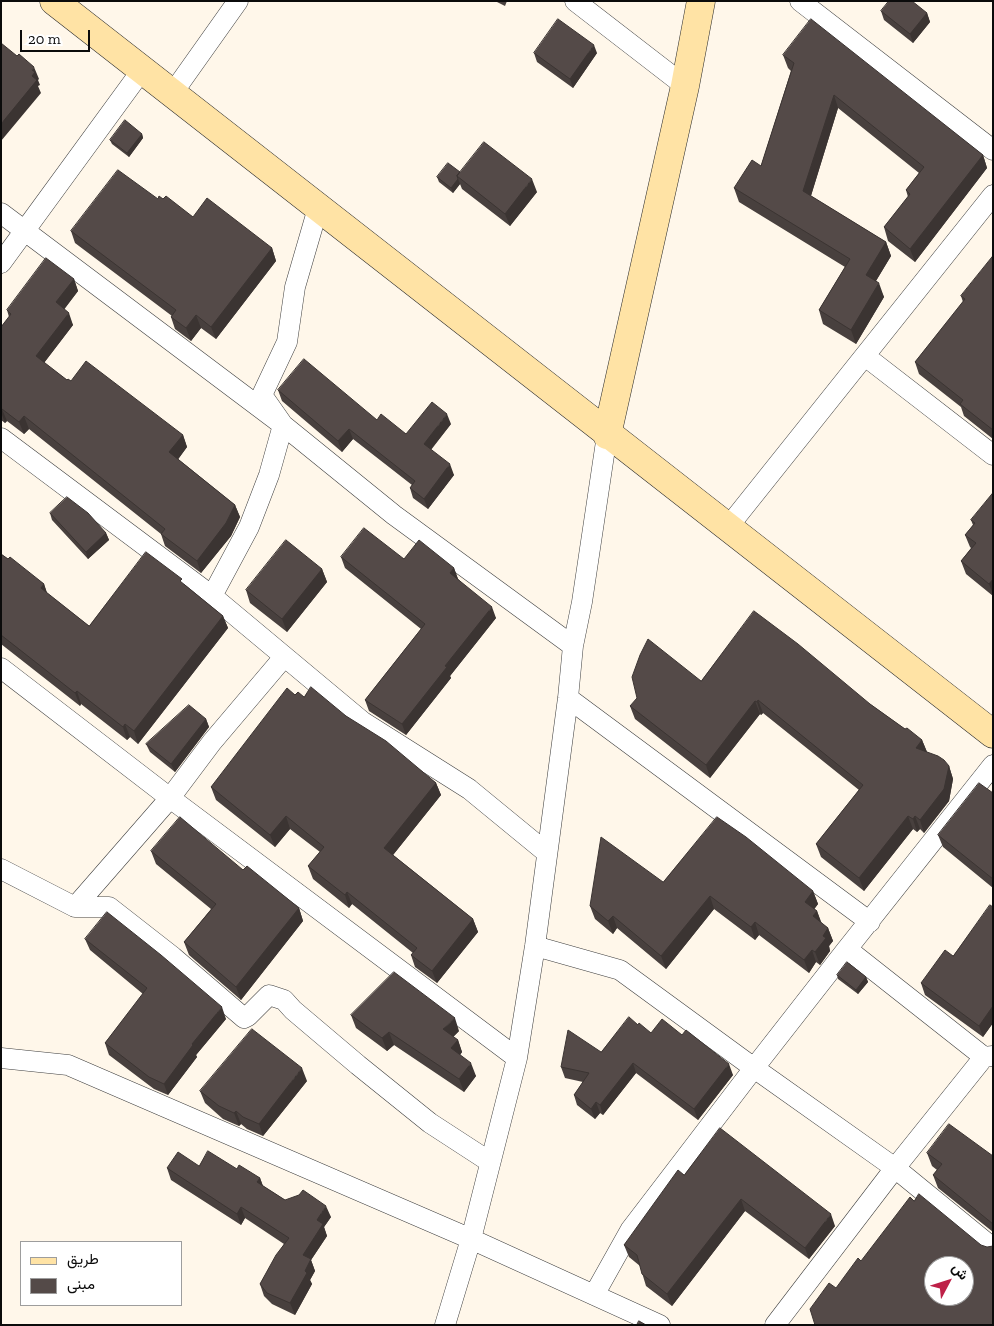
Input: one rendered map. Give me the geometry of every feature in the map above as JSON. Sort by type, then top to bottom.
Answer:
[{"type":"street","points":[[54,1],[607,435],[993,734]]},
{"type":"street","points":[[172,94],[238,1]]},
{"type":"street","points":[[575,1],[685,86]]},
{"type":"street","points":[[445,1325],[471,1239],[517,1058],[535,946],[568,698],[573,646],[582,602],[607,435],[685,86],[702,1]]},
{"type":"street","points":[[800,1],[993,150]]},
{"type":"street","points":[[1,264],[142,70]]},
{"type":"street","points":[[283,425],[262,395],[287,342],[295,287],[318,208]]},
{"type":"street","points":[[728,527],[989,208]]},
{"type":"street","points":[[1,213],[283,425],[394,515],[573,646]]},
{"type":"street","points":[[866,356],[993,455]]},
{"type":"street","points":[[212,596],[249,527],[269,475],[283,425]]},
{"type":"street","points":[[1,438],[212,596],[363,722],[469,789],[547,854]]},
{"type":"street","points":[[75,907],[170,798],[212,742],[284,656]]},
{"type":"street","points":[[1,668],[170,798],[517,1058]]},
{"type":"street","points":[[568,698],[870,922]]},
{"type":"street","points":[[594,1295],[631,1229],[754,1068],[993,766]]},
{"type":"street","points":[[1,868],[75,907],[110,907],[173,957],[244,1018],[270,995],[284,1000],[358,1066],[430,1123],[490,1162]]},
{"type":"street","points":[[535,946],[620,970],[894,1168],[993,1248]]},
{"type":"street","points":[[775,1325],[894,1168],[988,1057],[847,950]]},
{"type":"street","points":[[1,1058],[68,1065],[471,1239],[660,1325]]},
{"type":"building","points":[[889,1],[912,1],[927,13],[910,34],[881,11]]},
{"type":"building","points":[[558,19],[594,45],[570,79],[534,53]]},
{"type":"building","points":[[811,19],[983,155],[910,249],[884,227],[910,194],[906,190],[924,167],[834,95],[803,191],[886,242],[866,275],[879,283],[851,330],[819,310],[850,259],[734,188],[752,160],[761,166],[794,63],[783,55]]},
{"type":"building","points":[[1,43],[17,56],[19,54],[34,67],[32,70],[35,72],[32,76],[37,80],[1,124]]},
{"type":"building","points":[[125,120],[142,134],[127,153],[110,140]]},
{"type":"building","points":[[484,142],[532,179],[505,214],[457,176]]},
{"type":"building","points":[[448,163],[460,172],[457,176],[458,179],[451,188],[437,177]]},
{"type":"building","points":[[118,170],[158,199],[159,196],[163,199],[166,196],[193,217],[207,198],[272,248],[211,327],[196,315],[186,328],[171,317],[176,310],[71,231]]},
{"type":"building","points":[[993,256],[993,430],[960,404],[963,400],[915,362],[965,299],[961,296]]},
{"type":"building","points":[[46,258],[74,279],[56,302],[69,313],[36,356],[67,380],[71,381],[86,361],[183,435],[169,452],[235,505],[226,523],[197,561],[161,534],[165,529],[24,416],[19,422],[1,410],[1,327],[11,314],[7,310]]},
{"type":"building","points":[[304,359],[377,420],[381,414],[406,434],[432,402],[447,414],[424,444],[450,464],[424,499],[410,488],[415,481],[349,429],[338,441],[278,390]]},
{"type":"building","points":[[993,493],[993,579],[989,584],[961,561],[976,543],[965,535],[975,523],[971,520]]},
{"type":"building","points":[[67,497],[88,513],[106,533],[86,552],[50,513]]},
{"type":"building","points":[[364,528],[404,559],[419,540],[454,568],[450,573],[492,607],[402,724],[365,700],[425,624],[341,557]]},
{"type":"building","points":[[286,540],[322,569],[282,619],[246,590]]},
{"type":"building","points":[[146,552],[182,579],[180,581],[223,616],[134,731],[125,724],[123,727],[77,691],[75,693],[1,635],[1,554],[8,559],[10,557],[44,584],[41,588],[89,626]]},
{"type":"building","points":[[754,611],[798,644],[870,704],[922,740],[916,748],[938,756],[949,766],[944,789],[920,820],[915,816],[913,819],[908,816],[859,878],[816,844],[863,785],[758,700],[757,702],[755,701],[706,765],[630,706],[637,698],[632,677],[648,639],[701,681]]},
{"type":"building","points":[[311,687],[346,716],[386,741],[436,783],[384,848],[473,919],[432,971],[411,955],[417,948],[347,892],[345,895],[308,866],[324,847],[286,816],[270,835],[211,787],[287,688],[295,695],[298,692],[304,697]]},
{"type":"building","points":[[189,705],[206,719],[171,764],[146,744]]},
{"type":"building","points":[[979,783],[993,793],[993,879],[938,835]]},
{"type":"building","points":[[180,817],[243,870],[247,866],[299,908],[236,987],[184,942],[216,904],[151,851]]},
{"type":"building","points":[[717,817],[746,837],[813,891],[805,902],[817,911],[813,916],[828,928],[823,936],[826,938],[815,952],[812,950],[804,960],[755,922],[751,927],[710,896],[661,956],[613,916],[608,921],[590,906],[601,837],[663,882]]},
{"type":"building","points":[[990,905],[993,907],[993,1006],[979,1026],[921,983],[945,950],[953,956]]},
{"type":"building","points":[[107,912],[222,1007],[192,1044],[164,1084],[149,1077],[105,1043],[147,988],[85,939]]},
{"type":"building","points":[[847,962],[866,977],[856,990],[837,975]]},
{"type":"building","points":[[394,972],[455,1018],[443,1029],[458,1040],[451,1048],[471,1063],[459,1079],[389,1032],[382,1038],[351,1015]]},
{"type":"building","points":[[629,1017],[651,1033],[662,1019],[682,1035],[686,1030],[729,1064],[694,1109],[633,1063],[600,1105],[596,1102],[591,1109],[574,1095],[589,1073],[561,1067],[568,1030],[601,1052]]},
{"type":"building","points":[[252,1029],[302,1068],[259,1124],[243,1117],[236,1111],[234,1113],[219,1106],[200,1091]]},
{"type":"building","points":[[949,1124],[993,1156],[993,1224],[933,1175],[942,1164],[927,1153]]},
{"type":"building","points":[[720,1128],[831,1214],[805,1248],[741,1199],[667,1294],[642,1274],[637,1255],[624,1245],[678,1170],[684,1175]]},
{"type":"building","points":[[208,1151],[237,1169],[239,1165],[260,1178],[257,1182],[285,1200],[299,1195],[303,1190],[326,1206],[317,1220],[323,1224],[303,1255],[311,1259],[305,1271],[307,1273],[290,1303],[267,1293],[260,1284],[276,1255],[289,1238],[241,1207],[237,1214],[167,1168],[178,1152],[199,1166]]},
{"type":"building","points":[[919,1194],[981,1245],[993,1246],[993,1325],[815,1325],[810,1309],[829,1283],[836,1288],[858,1258],[861,1261],[910,1197],[914,1201]]},
{"type":"building","points":[[639,1321],[646,1325],[637,1325]]}]
